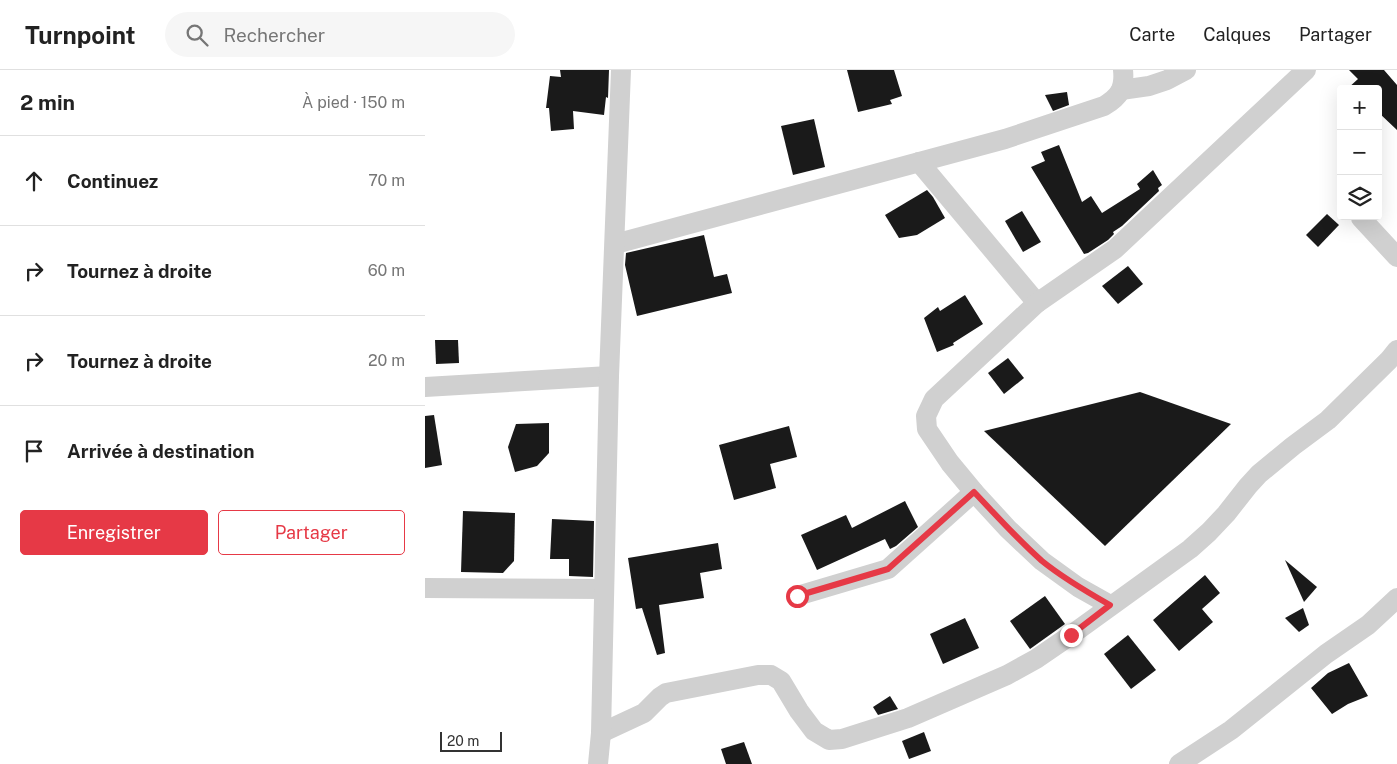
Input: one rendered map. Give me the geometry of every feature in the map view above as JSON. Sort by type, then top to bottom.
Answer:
[{"type":"street","points":[[598,764],[601,733],[609,376],[621,70]]},
{"type":"street","points":[[615,244],[1005,139],[1104,106],[1115,100],[1121,90],[1124,80],[1123,70]]},
{"type":"street","points":[[1121,90],[1149,86],[1167,80],[1186,70]]},
{"type":"street","points":[[1110,605],[1078,587],[1043,561],[1009,529],[974,492],[935,443],[927,429],[926,416],[934,399],[1037,303],[1115,248],[1306,70]]},
{"type":"street","points":[[919,162],[1037,303]]},
{"type":"street","points":[[1363,220],[1397,257]]},
{"type":"street","points":[[601,733],[644,713],[666,693],[758,675],[771,675],[781,680],[799,711],[814,731],[829,740],[842,739],[909,718],[1007,675],[1036,659],[1064,640],[1190,549],[1226,514],[1259,474],[1328,420],[1397,350]]},
{"type":"street","points":[[425,386],[609,376]]},
{"type":"street","points":[[797,596],[888,569],[974,492]]},
{"type":"street","points":[[425,588],[604,589]]},
{"type":"street","points":[[1179,764],[1231,730],[1326,654],[1368,625],[1397,598]]},
{"type":"building","points":[[560,70],[609,70],[608,98],[606,97],[604,115],[573,111],[574,129],[551,131],[549,108],[546,108],[550,76],[561,77]]},
{"type":"building","points":[[847,70],[894,70],[902,96],[890,100],[892,104],[858,112]]},
{"type":"building","points":[[1349,70],[1384,70],[1397,85],[1397,130],[1382,116],[1382,85],[1351,85],[1358,79]]},
{"type":"building","points":[[1067,92],[1069,105],[1053,111],[1045,95]]},
{"type":"building","points":[[814,119],[825,167],[793,175],[781,126]]},
{"type":"building","points":[[1059,145],[1082,202],[1091,196],[1102,213],[1140,189],[1137,184],[1153,170],[1162,185],[1158,188],[1159,191],[1122,226],[1113,232],[1114,234],[1108,240],[1084,254],[1031,167],[1045,161],[1041,152]]},
{"type":"building","points":[[927,190],[945,218],[917,235],[899,238],[885,215]]},
{"type":"building","points":[[1022,211],[1041,242],[1023,252],[1005,221]]},
{"type":"building","points":[[1327,214],[1339,225],[1318,247],[1306,235]]},
{"type":"building","points":[[704,235],[714,277],[727,274],[732,293],[637,316],[625,265],[626,253]]},
{"type":"building","points":[[1128,266],[1143,284],[1118,304],[1102,286]]},
{"type":"building","points":[[965,295],[983,324],[953,343],[954,345],[937,352],[924,318],[938,307],[940,311]]},
{"type":"building","points":[[435,340],[458,340],[459,363],[436,364]]},
{"type":"building","points":[[1008,358],[1024,378],[1004,394],[988,373]]},
{"type":"building","points":[[1140,392],[1231,424],[1105,546],[984,431]]},
{"type":"building","points":[[434,415],[442,465],[425,468],[425,416]]},
{"type":"building","points":[[549,423],[549,453],[537,466],[515,472],[508,447],[516,424]]},
{"type":"building","points":[[789,426],[797,457],[770,464],[776,488],[734,500],[719,445]]},
{"type":"building","points":[[905,501],[918,527],[896,546],[890,549],[885,539],[817,570],[801,535],[846,515],[852,528]]},
{"type":"building","points":[[463,511],[515,513],[514,561],[503,573],[461,572]]},
{"type":"building","points":[[552,519],[594,521],[593,577],[569,576],[569,559],[550,559]]},
{"type":"building","points":[[718,543],[722,569],[700,573],[704,598],[659,605],[665,653],[657,655],[642,608],[636,609],[628,558]]},
{"type":"building","points":[[1285,560],[1317,587],[1304,602]]},
{"type":"building","points":[[1205,575],[1220,593],[1202,609],[1213,622],[1179,651],[1153,620]]},
{"type":"building","points":[[1045,596],[1065,624],[1030,649],[1010,621]]},
{"type":"building","points":[[1303,608],[1309,625],[1299,632],[1285,618]]},
{"type":"building","points":[[965,618],[979,648],[943,664],[930,634]]},
{"type":"building","points":[[1128,635],[1156,670],[1131,689],[1104,654]]},
{"type":"building","points":[[1349,663],[1368,696],[1348,704],[1332,714],[1311,688],[1328,673]]},
{"type":"building","points":[[890,696],[898,709],[878,715],[873,707]]},
{"type":"building","points":[[924,732],[931,751],[909,759],[902,741]]},
{"type":"building","points":[[744,742],[752,764],[726,764],[721,749]]},
{"type":"route","points":[[797,596],[888,569],[974,492],[1043,561],[1078,587],[1110,605],[1071,635]]}]
